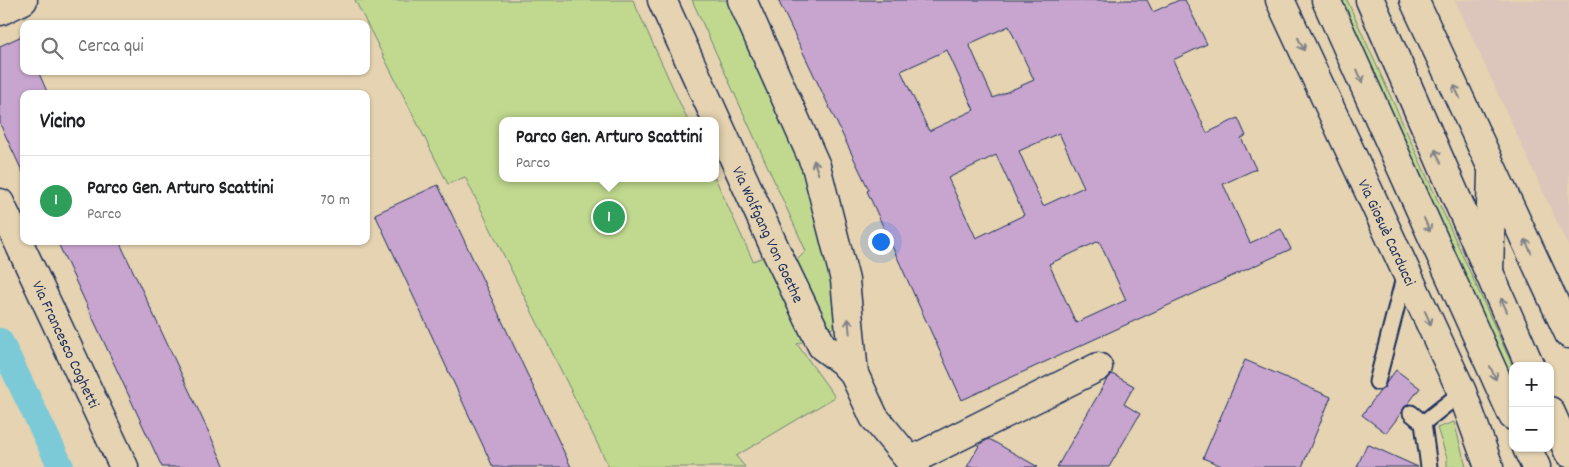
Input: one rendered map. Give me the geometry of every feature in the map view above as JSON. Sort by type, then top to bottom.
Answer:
[{"type":"street","points":[[0,11],[23,0]]},
{"type":"street","name":"Via Wolfgang Von Goethe","points":[[662,0],[715,117]]},
{"type":"street","name":"Via Wolfgang Von Goethe","points":[[742,0],[816,166],[845,280],[854,374]]},
{"type":"street","name":"Via Giosuè Carducci","points":[[1280,0],[1462,392],[1489,467]]},
{"type":"street","points":[[1326,0],[1509,407]]},
{"type":"street","points":[[1370,0],[1528,362]]},
{"type":"street","points":[[1414,0],[1569,334]]},
{"type":"street","name":"Via Wolfgang Von Goethe","points":[[719,126],[778,256],[822,346],[842,361],[854,374],[874,418],[913,464],[1098,367]]},
{"type":"street","points":[[1489,272],[1492,168]]},
{"type":"street","name":"Via Francesco Coghetti","points":[[3,212],[124,467]]},
{"type":"street","points":[[1554,420],[1569,453]]},
{"type":"street","points":[[1529,452],[1536,467]]},
{"type":"lane","points":[[1377,382],[1406,270]]},
{"type":"lane","points":[[1423,423],[1462,392]]},
{"type":"lane","points":[[1411,413],[1423,423],[1429,467]]},
{"type":"shaded area","points":[[1455,0],[1569,0],[1569,248]]},
{"type":"green space","points":[[355,0],[633,0],[686,117],[499,117],[499,182],[717,182],[753,261],[763,257],[768,261],[793,264],[806,251],[692,0],[730,0],[810,176],[835,284],[835,327],[797,344],[835,397],[736,456],[745,467],[609,467],[465,177],[448,184],[370,30],[370,20],[365,20]]},
{"type":"green space","points":[[1337,0],[1347,0],[1511,362],[1509,362],[1509,379]]},
{"type":"green space","points":[[1454,422],[1466,467],[1447,467],[1447,458],[1437,428]]},
{"type":"building","points":[[778,0],[1147,0],[1153,12],[1179,0],[1185,0],[1207,44],[1173,60],[1207,133],[1238,118],[1246,136],[1241,138],[1256,169],[1223,184],[1250,243],[1281,229],[1291,249],[962,400],[867,191],[869,190]],"holes":[[[1009,26],[1034,80],[993,98],[969,44]],[[947,50],[974,110],[929,131],[901,71]],[[1059,133],[1084,187],[1043,206],[1019,151]],[[996,155],[1024,215],[976,238],[948,178]],[[1099,241],[1126,300],[1076,323],[1049,264]]]},
{"type":"building","points":[[20,37],[20,75],[40,75],[46,90],[20,90],[20,166],[0,124],[0,46]]},
{"type":"building","points":[[438,185],[571,467],[493,467],[375,214]]},
{"type":"building","points":[[59,245],[121,245],[225,467],[162,467]]},
{"type":"building","points":[[1245,360],[1331,397],[1302,467],[1224,467],[1203,458]]},
{"type":"building","points":[[1396,370],[1420,388],[1386,433],[1362,415]]},
{"type":"building","points":[[1112,374],[1134,386],[1124,404],[1140,414],[1109,467],[1057,467],[1106,381]]},
{"type":"building","points":[[989,439],[1038,467],[967,467],[980,444]]},
{"type":"building","points":[[1367,444],[1418,467],[1357,467]]},
{"type":"waterway","points":[[0,341],[61,467]]},
{"type":"place","name":"Parco Gen. Arturo Scattini","points":[[609,217]]}]
